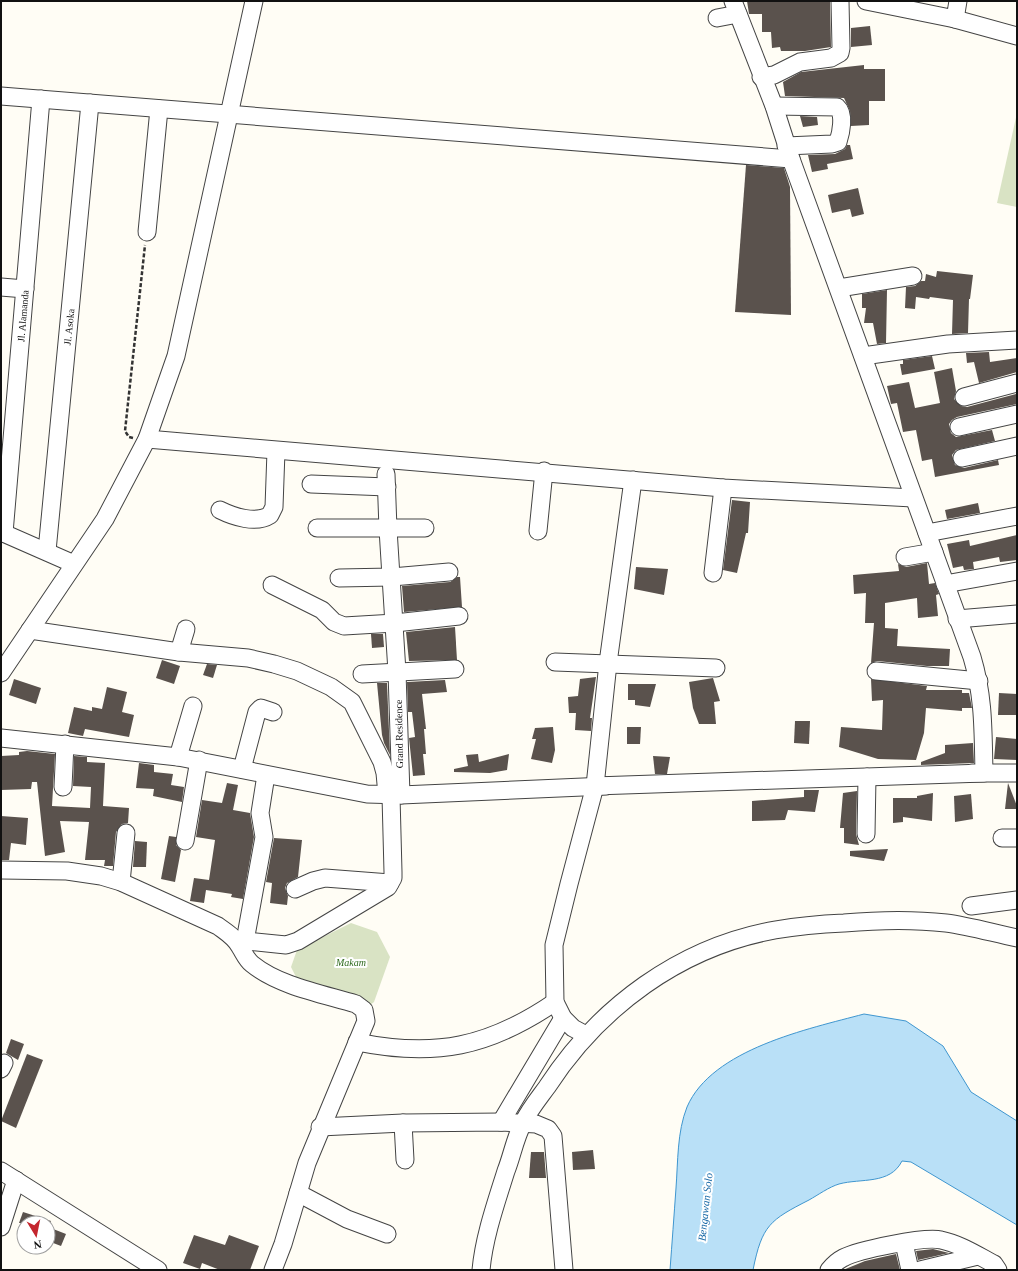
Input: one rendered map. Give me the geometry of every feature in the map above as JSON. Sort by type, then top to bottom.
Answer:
[{"type":"street","points":[[1,673],[105,519],[147,439],[176,356],[254,1]]},
{"type":"street","points":[[761,77],[774,75],[800,62],[831,58],[840,53],[840,1]]},
{"type":"street","points":[[866,1],[954,19],[1017,36]]},
{"type":"street","points":[[954,19],[958,1]]},
{"type":"street","points":[[717,18],[736,8],[761,77],[774,106],[862,356],[934,552],[979,681],[982,703],[984,773]]},
{"type":"street","points":[[1,96],[229,115],[789,152],[838,142],[841,133],[840,111],[837,107],[774,106]]},
{"type":"street","name":"Jl. Alamanda","points":[[3,533],[41,99]]},
{"type":"street","name":"Jl. Asoka","points":[[47,551],[90,103]]},
{"type":"street","points":[[147,232],[159,109]]},
{"type":"street","points":[[839,288],[913,276]]},
{"type":"street","points":[[1,287],[25,289]]},
{"type":"street","points":[[862,356],[948,344],[1017,340]]},
{"type":"street","points":[[964,397],[1017,383]]},
{"type":"street","points":[[960,427],[1017,414]]},
{"type":"street","points":[[147,439],[276,451],[544,471],[723,488],[914,498]]},
{"type":"street","points":[[962,458],[1017,446]]},
{"type":"street","points":[[220,510],[232,516],[244,518],[259,519],[270,515],[274,507],[276,451]]},
{"type":"street","points":[[538,531],[544,471]]},
{"type":"street","points":[[586,1035],[573,1028],[563,1018],[555,1002],[554,945],[568,884],[595,786],[608,663],[633,480]]},
{"type":"street","name":"Grand Residence","points":[[311,484],[387,481],[388,528],[397,672],[393,795]]},
{"type":"street","points":[[713,572],[723,488]]},
{"type":"street","points":[[927,533],[1017,516]]},
{"type":"street","points":[[317,528],[425,528]]},
{"type":"street","points":[[3,533],[74,564]]},
{"type":"street","points":[[905,558],[934,552]]},
{"type":"street","points":[[945,584],[1017,570]]},
{"type":"street","points":[[339,578],[392,577],[449,572]]},
{"type":"street","points":[[272,585],[322,610],[338,625],[352,626],[395,623],[459,616]]},
{"type":"street","points":[[957,619],[1017,614]]},
{"type":"street","points":[[179,652],[186,629]]},
{"type":"street","points":[[1,870],[86,873],[101,876],[121,882],[218,926],[240,940],[286,945],[298,941],[383,891],[390,884],[393,872],[393,795],[382,762],[352,702],[331,687],[297,671],[248,658],[179,652],[30,630]]},
{"type":"street","points":[[555,662],[716,668]]},
{"type":"street","points":[[362,674],[455,669]]},
{"type":"street","points":[[876,671],[979,681]]},
{"type":"street","points":[[178,757],[193,706]]},
{"type":"street","points":[[242,769],[257,712],[260,708],[273,712]]},
{"type":"street","points":[[1,738],[199,760],[266,775],[367,794],[393,795],[595,786],[1017,773]]},
{"type":"street","points":[[63,787],[65,744]]},
{"type":"street","points":[[185,841],[199,760]]},
{"type":"street","points":[[266,775],[260,813],[264,837],[240,940],[249,960],[269,975],[362,1007],[365,1013],[366,1021],[306,1163],[273,1270]]},
{"type":"street","points":[[866,834],[867,777]]},
{"type":"street","points":[[121,882],[126,833]]},
{"type":"street","points":[[295,889],[313,881],[325,878],[390,884]]},
{"type":"street","points":[[971,906],[1017,900]]},
{"type":"street","points":[[481,1270],[483,1252],[502,1184],[523,1123],[558,1070],[593,1027],[627,998],[658,975],[697,954],[774,930],[815,925],[880,920],[946,923],[1017,938]]},
{"type":"street","points":[[357,1042],[386,1048],[416,1050],[446,1048],[468,1044],[503,1032],[530,1019],[555,1002]]},
{"type":"street","points":[[501,1122],[563,1018]]},
{"type":"street","points":[[320,1127],[403,1123],[501,1122],[536,1124],[548,1129],[553,1136],[564,1270]]},
{"type":"street","points":[[403,1123],[405,1160]]},
{"type":"street","points":[[1,1171],[158,1270]]},
{"type":"street","points":[[1,1227],[16,1180]]},
{"type":"street","points":[[298,1193],[347,1219],[387,1234]]},
{"type":"street","points":[[828,1270],[843,1258],[904,1243],[928,1239],[940,1239],[952,1243],[994,1264],[998,1270]]},
{"type":"street","points":[[904,1243],[910,1270]]},
{"type":"street","points":[[920,1270],[978,1256]]},
{"type":"path","points":[[147,232],[125,431],[129,437],[147,439]]},
{"type":"green space","points":[[1017,113],[1017,207],[997,203]]},
{"type":"green space","name":"Makam","points":[[351,923],[377,932],[390,957],[374,1002],[370,1005],[298,981],[291,967],[297,950]]},
{"type":"water","name":"Bengawan Solo","points":[[864,1014],[906,1021],[943,1046],[971,1092],[1017,1121],[1017,1225],[911,1162],[902,1161],[897,1169],[890,1174],[874,1179],[835,1185],[785,1213],[764,1233],[756,1255],[753,1270],[670,1270],[681,1127],[687,1107],[699,1087],[717,1070],[739,1056],[764,1044],[816,1027]]},
{"type":"building","points":[[747,1],[830,2],[831,47],[805,51],[781,51],[780,47],[772,48],[771,32],[762,32],[762,14],[749,14]]},
{"type":"building","points":[[870,26],[872,45],[851,47],[851,28]]},
{"type":"building","points":[[864,65],[864,69],[885,69],[885,101],[869,101],[869,125],[851,126],[850,111],[844,98],[785,96],[783,82],[801,72]]},
{"type":"building","points":[[800,116],[817,117],[818,125],[803,127]]},
{"type":"building","points":[[847,145],[850,145],[853,159],[827,164],[828,169],[812,172],[808,155],[835,154],[845,149]]},
{"type":"building","points":[[746,165],[784,168],[790,187],[791,315],[735,312]]},
{"type":"building","points":[[858,188],[864,214],[852,217],[850,209],[832,213],[828,195]]},
{"type":"building","points":[[937,271],[973,275],[969,299],[968,333],[952,334],[953,300],[916,297],[915,309],[905,308],[906,287],[915,286],[921,281],[925,281],[926,274],[936,277]]},
{"type":"building","points":[[887,290],[886,343],[877,344],[873,323],[864,323],[866,308],[862,308],[862,294]]},
{"type":"building","points":[[989,352],[990,362],[1017,358],[1017,372],[979,383],[974,362],[967,363],[966,353]]},
{"type":"building","points":[[932,356],[935,369],[902,375],[900,364],[903,364],[903,360]]},
{"type":"building","points":[[952,368],[956,391],[954,399],[961,406],[967,407],[1016,394],[1017,404],[957,417],[949,424],[951,433],[956,437],[992,430],[995,441],[956,450],[952,455],[955,465],[964,468],[998,460],[999,465],[935,477],[932,459],[922,461],[916,430],[903,432],[897,403],[891,404],[887,386],[909,382],[915,408],[940,403],[934,372]]},
{"type":"building","points":[[732,500],[750,502],[748,533],[746,533],[737,573],[723,570]]},
{"type":"building","points":[[978,503],[980,513],[947,519],[945,510]]},
{"type":"building","points":[[1017,535],[1017,560],[1000,562],[999,557],[973,562],[974,569],[964,570],[963,566],[953,568],[947,544],[969,540],[970,546]]},
{"type":"building","points":[[927,563],[929,584],[935,583],[939,594],[936,595],[938,616],[918,618],[917,598],[885,603],[885,628],[898,629],[897,646],[950,649],[949,666],[927,666],[877,661],[871,663],[874,623],[865,623],[866,593],[854,594],[853,575],[899,571],[898,564],[906,567]]},
{"type":"building","points":[[636,567],[668,569],[664,595],[634,589]]},
{"type":"building","points":[[457,577],[460,577],[462,607],[404,612],[402,586],[450,582]]},
{"type":"building","points":[[455,627],[457,660],[409,661],[406,632]]},
{"type":"building","points":[[371,634],[383,634],[384,647],[372,648]]},
{"type":"building","points":[[162,660],[180,666],[174,684],[156,678]]},
{"type":"building","points":[[207,664],[217,665],[213,678],[203,675]]},
{"type":"building","points":[[596,677],[590,718],[592,718],[591,731],[575,730],[576,713],[569,713],[568,697],[578,696],[580,679]]},
{"type":"building","points":[[713,678],[720,701],[714,702],[716,724],[699,724],[693,708],[689,682]]},
{"type":"building","points":[[14,679],[41,688],[36,704],[9,695]]},
{"type":"building","points":[[871,679],[927,686],[926,690],[962,690],[962,693],[969,693],[972,708],[962,708],[962,711],[926,708],[924,733],[916,760],[878,759],[839,747],[841,727],[882,730],[883,700],[872,701]]},
{"type":"building","points":[[445,680],[447,692],[422,694],[426,729],[424,729],[426,754],[423,754],[425,775],[413,776],[409,738],[415,737],[412,712],[408,712],[407,682]]},
{"type":"building","points":[[377,683],[387,683],[390,755],[382,735]]},
{"type":"building","points":[[628,684],[656,684],[650,707],[635,705],[635,700],[628,700]]},
{"type":"building","points":[[107,687],[127,692],[122,712],[134,715],[129,737],[85,729],[83,736],[68,733],[74,707],[92,711],[92,707],[102,709]]},
{"type":"building","points":[[999,693],[1017,694],[1017,715],[998,715]]},
{"type":"building","points":[[795,721],[810,721],[809,744],[794,743]]},
{"type":"building","points":[[553,727],[555,750],[552,763],[531,759],[536,739],[532,739],[535,728]]},
{"type":"building","points":[[627,727],[641,727],[640,744],[627,744]]},
{"type":"building","points":[[996,737],[1017,739],[1017,760],[994,759]]},
{"type":"building","points":[[973,743],[974,763],[921,765],[921,762],[945,753],[945,745]]},
{"type":"building","points":[[27,751],[55,754],[52,806],[90,808],[91,787],[73,786],[74,756],[87,757],[87,762],[105,763],[103,806],[129,808],[128,823],[122,824],[116,832],[113,866],[104,866],[105,860],[85,860],[89,822],[60,821],[65,852],[45,856],[37,782],[32,782],[31,789],[1,790],[1,756],[19,755],[19,752]]},
{"type":"building","points":[[478,754],[479,762],[509,754],[507,770],[490,773],[454,772],[454,769],[468,766],[466,755]]},
{"type":"building","points":[[653,756],[670,757],[667,774],[655,774]]},
{"type":"building","points":[[139,763],[154,765],[154,772],[173,774],[171,785],[184,787],[182,802],[153,796],[154,789],[136,788]]},
{"type":"building","points":[[227,783],[238,785],[233,810],[250,813],[254,837],[243,899],[231,897],[232,894],[206,890],[204,903],[190,901],[194,878],[209,880],[215,840],[196,837],[202,800],[222,803]]},
{"type":"building","points":[[1008,783],[1017,806],[1017,809],[1005,809]]},
{"type":"building","points":[[804,790],[819,790],[815,812],[788,810],[785,820],[752,821],[752,801],[804,797]]},
{"type":"building","points":[[857,791],[856,834],[859,845],[844,843],[844,828],[840,828],[843,793]]},
{"type":"building","points":[[933,793],[932,821],[903,817],[903,822],[893,823],[893,798],[917,798],[917,796]]},
{"type":"building","points":[[971,794],[973,819],[955,822],[954,796]]},
{"type":"building","points":[[1,816],[28,818],[26,845],[11,843],[9,860],[1,860]]},
{"type":"building","points":[[169,836],[176,837],[176,845],[181,850],[175,882],[161,879]]},
{"type":"building","points":[[274,838],[302,840],[298,877],[287,883],[285,888],[288,896],[287,905],[270,903],[272,883],[266,882]]},
{"type":"building","points":[[135,841],[147,842],[146,867],[133,867]]},
{"type":"building","points":[[888,849],[884,861],[850,856],[850,851]]},
{"type":"building","points":[[11,1039],[24,1044],[18,1060],[6,1053]]},
{"type":"building","points":[[27,1054],[43,1060],[16,1128],[1,1121]]},
{"type":"building","points":[[593,1150],[595,1169],[573,1170],[572,1152]]},
{"type":"building","points":[[531,1152],[544,1152],[546,1178],[529,1178]]},
{"type":"building","points":[[23,1212],[32,1215],[22,1215]]},
{"type":"building","points":[[56,1230],[66,1234],[61,1246],[56,1244]]},
{"type":"building","points":[[194,1235],[225,1245],[229,1235],[259,1246],[250,1270],[220,1270],[202,1263],[200,1269],[183,1263]]},
{"type":"building","points":[[933,1249],[949,1253],[918,1260],[916,1251]]},
{"type":"building","points":[[896,1254],[900,1270],[843,1270],[865,1261]]}]
